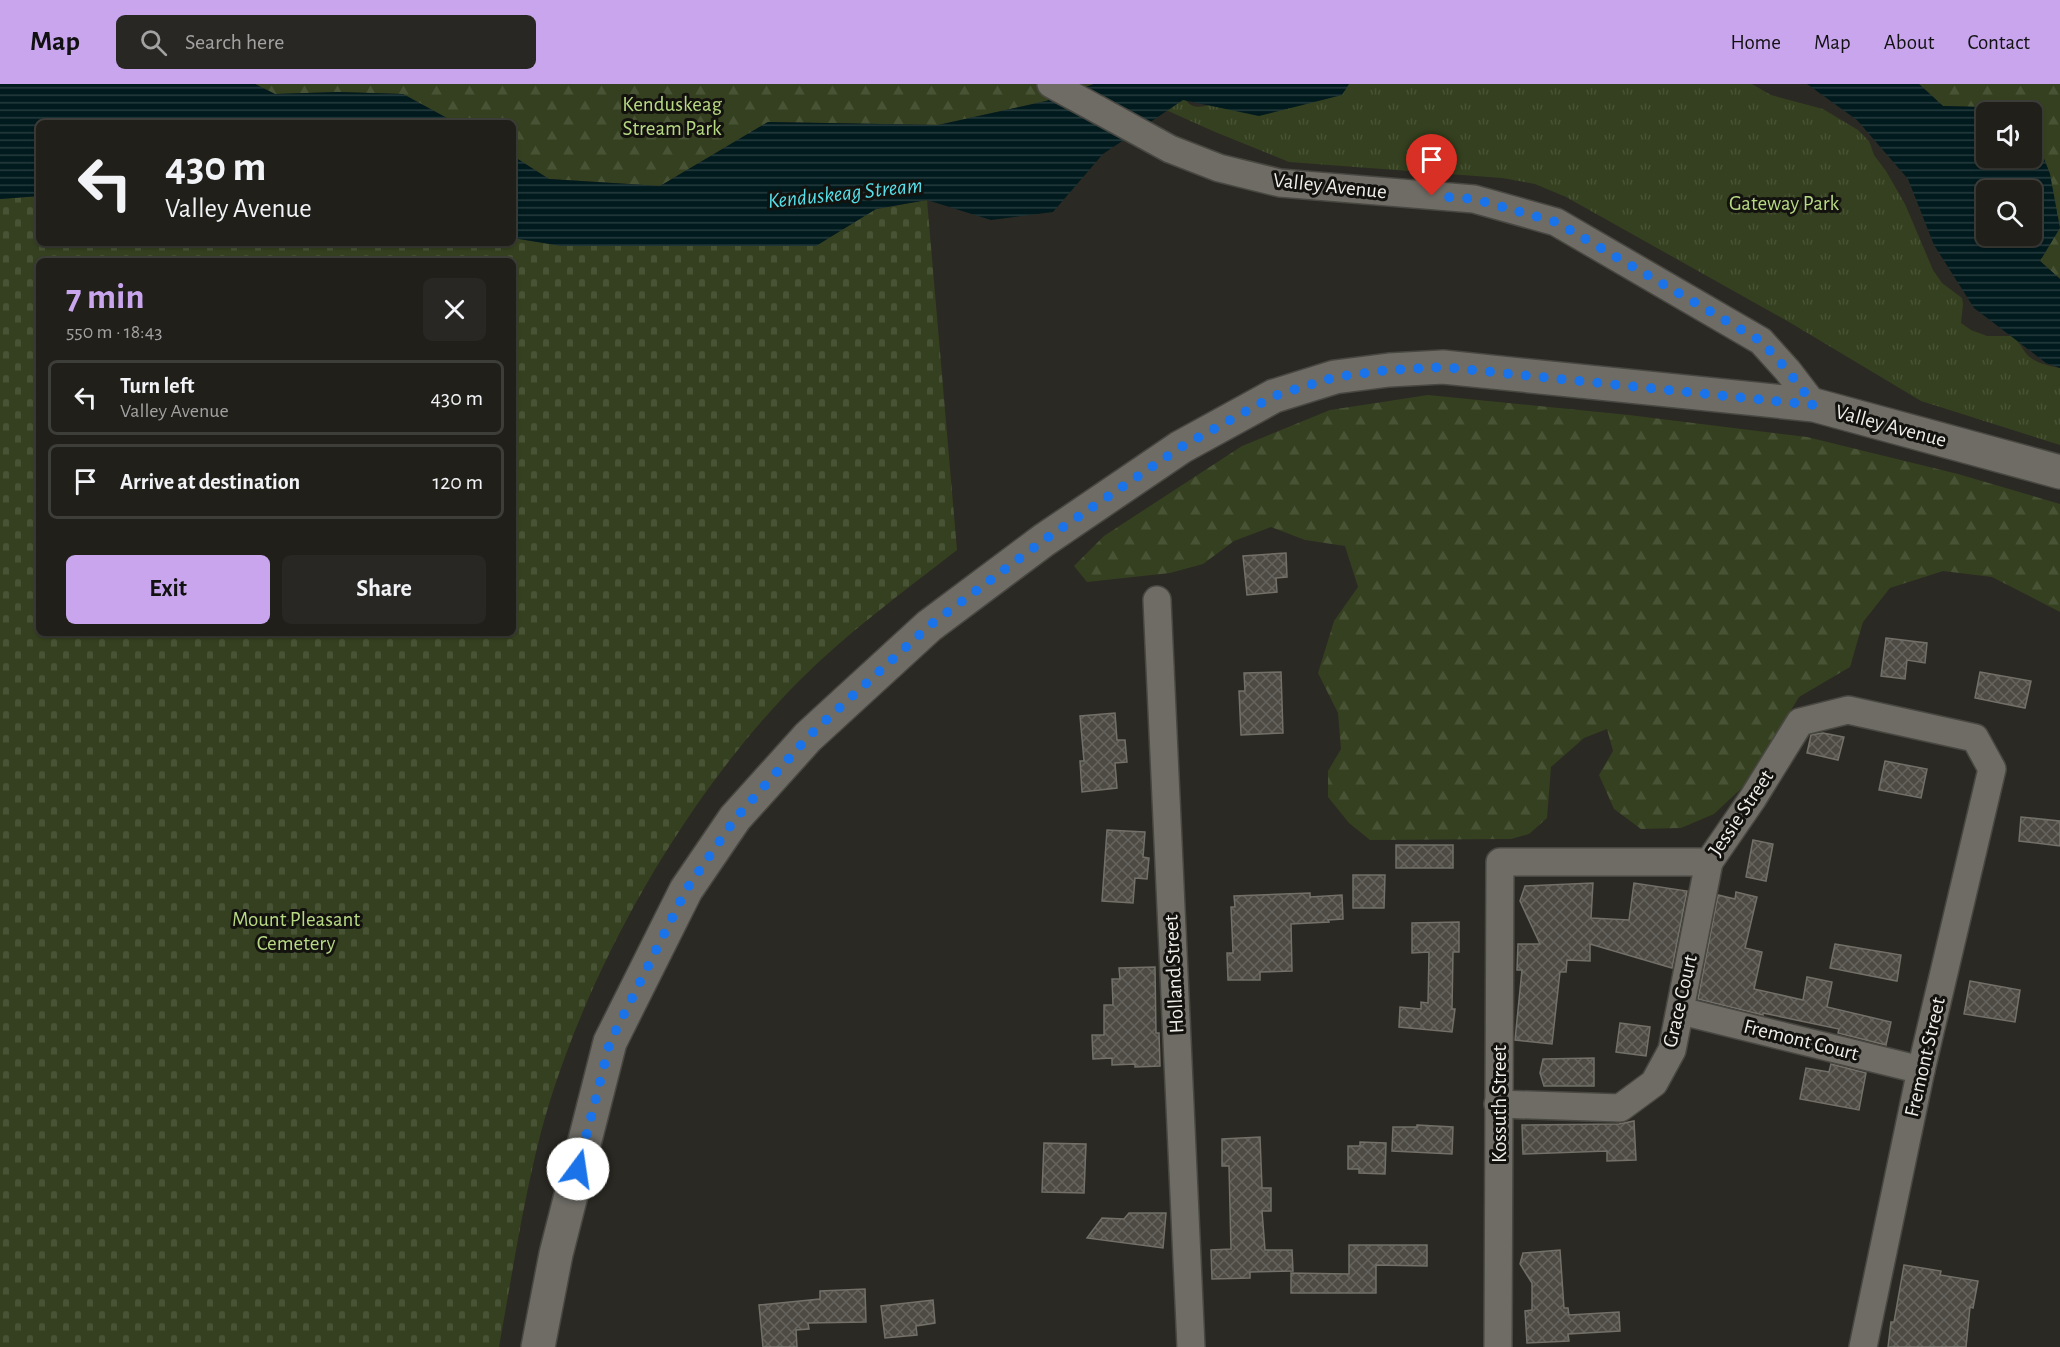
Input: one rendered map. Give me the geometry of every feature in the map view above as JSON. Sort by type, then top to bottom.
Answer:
[{"type":"street","name":"Valley Avenue","points":[[1051,84],[1170,149],[1219,168],[1280,183],[1474,199],[1556,222],[1761,341],[1814,405],[2060,472]]},
{"type":"street","points":[[538,1347],[556,1254],[610,1042],[686,890],[735,819],[808,737],[929,626],[1044,540],[1181,447],[1274,396],[1335,377],[1389,370],[1443,367],[1814,405]]},
{"type":"street","name":"Holland Street","points":[[1157,600],[1191,1347]]},
{"type":"street","name":"Fremont Street","points":[[1848,710],[1976,738],[1992,769],[1921,1070],[1863,1347]]},
{"type":"street","name":"Jessie Street","points":[[1500,862],[1709,862],[1753,798],[1800,722],[1848,710]]},
{"type":"street","name":"Kossuth Street","points":[[1498,1347],[1500,862]]},
{"type":"street","name":"Grace Court","points":[[1498,1104],[1620,1108],[1654,1083],[1672,1050],[1709,862]]},
{"type":"street","name":"Fremont Court","points":[[1681,1011],[1921,1070]]},
{"type":"green space","name":"Kenduskeag Stream Park","points":[[255,84],[1094,84],[1046,101],[938,125],[768,122],[660,186],[549,179],[516,158],[516,120],[451,120],[403,94],[338,92],[275,94]]},
{"type":"green space","name":"Gateway Park","points":[[1261,84],[1290,107],[1328,98],[1346,84],[1752,84],[1771,95],[1823,109],[1858,130],[1869,141],[1874,155],[1905,204],[1933,270],[1942,283],[1962,298],[1961,323],[1987,336],[2013,336],[2032,359],[2060,368],[2060,445],[1921,401],[1789,322],[1566,197],[1535,184],[1502,178],[1289,162],[1166,110],[1182,95],[1193,106],[1207,106]]},
{"type":"green space","points":[[1919,84],[2060,84],[2060,279],[2040,261],[2050,174],[2042,154],[2042,102],[1976,102],[1976,107],[1943,106]]},
{"type":"green space","name":"Mount Pleasant Cemetery","points":[[36,196],[36,246],[516,246],[516,238],[562,246],[815,246],[876,209],[927,200],[957,550],[856,629],[799,681],[756,727],[716,778],[678,833],[643,891],[611,950],[583,1011],[541,1132],[518,1239],[499,1347],[0,1347],[0,199]]},
{"type":"green space","points":[[1428,395],[1629,415],[1807,437],[1958,474],[2060,504],[2060,612],[1992,577],[1943,571],[1890,588],[1863,622],[1850,667],[1799,697],[1746,784],[1714,814],[1681,828],[1641,829],[1614,809],[1599,775],[1613,751],[1607,729],[1584,738],[1551,767],[1547,818],[1529,834],[1511,839],[1370,840],[1349,823],[1328,797],[1328,771],[1341,749],[1338,713],[1318,673],[1334,621],[1358,587],[1345,546],[1305,540],[1271,527],[1234,541],[1203,564],[1170,573],[1087,582],[1074,566],[1104,536],[1242,446],[1330,410]]},
{"type":"water","points":[[0,84],[255,84],[275,94],[338,92],[403,94],[451,120],[36,120],[36,196],[0,199]]},
{"type":"water","name":"Kenduskeag Stream","points":[[1094,84],[1349,84],[1342,95],[1259,116],[1183,100],[1103,154],[1053,212],[991,220],[927,200],[876,209],[816,246],[562,246],[516,238],[516,158],[549,179],[660,186],[768,122],[938,125],[1046,101]]},
{"type":"water","points":[[1807,84],[1919,84],[1943,106],[1976,107],[1976,168],[2042,168],[2042,154],[2050,174],[2060,228],[2040,261],[2060,279],[2060,368],[2046,363],[1974,308],[1934,245],[1908,179],[1857,120]]},
{"type":"building","points":[[1286,553],[1287,577],[1276,578],[1277,592],[1247,595],[1243,556]]},
{"type":"building","points":[[1886,638],[1927,643],[1925,663],[1907,660],[1905,679],[1881,676]]},
{"type":"building","points":[[1281,672],[1283,733],[1241,735],[1239,691],[1245,691],[1244,673]]},
{"type":"building","points":[[1980,672],[2031,681],[2025,708],[1975,698]]},
{"type":"building","points":[[1115,713],[1117,740],[1125,740],[1127,762],[1115,763],[1117,788],[1082,792],[1080,761],[1084,761],[1080,716]]},
{"type":"building","points":[[1823,733],[1844,737],[1838,760],[1807,753],[1811,735]]},
{"type":"building","points":[[1885,761],[1927,769],[1921,798],[1879,790]]},
{"type":"building","points":[[2021,817],[2060,821],[2060,846],[2019,841]]},
{"type":"building","points":[[1107,830],[1145,832],[1143,857],[1149,858],[1147,879],[1135,878],[1133,903],[1102,901]]},
{"type":"building","points":[[1753,840],[1773,844],[1766,881],[1746,877]]},
{"type":"building","points":[[1396,845],[1453,845],[1453,868],[1396,868]]},
{"type":"building","points":[[1353,875],[1385,875],[1384,908],[1353,908]]},
{"type":"building","points":[[1593,883],[1591,918],[1629,920],[1634,883],[1687,891],[1672,968],[1590,944],[1590,961],[1567,960],[1566,972],[1560,972],[1552,1044],[1515,1040],[1522,970],[1517,970],[1518,944],[1540,944],[1520,901],[1525,886]]},
{"type":"building","points":[[1736,892],[1757,897],[1745,948],[1762,952],[1754,989],[1803,1000],[1807,977],[1832,982],[1827,1007],[1891,1022],[1886,1045],[1838,1033],[1839,1029],[1763,1013],[1763,1015],[1698,999],[1718,895],[1735,899]]},
{"type":"building","points":[[1310,893],[1310,897],[1342,895],[1343,919],[1291,924],[1292,971],[1260,972],[1260,980],[1228,980],[1227,953],[1233,953],[1231,907],[1235,907],[1234,896]]},
{"type":"building","points":[[1459,922],[1459,952],[1453,952],[1452,1009],[1455,1009],[1452,1032],[1399,1027],[1400,1007],[1421,1009],[1421,1002],[1428,1003],[1429,952],[1412,953],[1412,923]]},
{"type":"building","points":[[1835,944],[1901,955],[1897,981],[1830,968]]},
{"type":"building","points":[[1155,967],[1156,1033],[1159,1033],[1160,1066],[1112,1065],[1112,1058],[1093,1059],[1092,1035],[1104,1035],[1104,1005],[1113,1005],[1112,979],[1120,979],[1119,968]]},
{"type":"building","points":[[1970,981],[2020,990],[2015,1022],[1964,1014]]},
{"type":"building","points":[[1620,1023],[1650,1027],[1646,1056],[1616,1052]]},
{"type":"building","points":[[1594,1058],[1594,1086],[1544,1086],[1540,1073],[1543,1059]]},
{"type":"building","points":[[1831,1064],[1866,1073],[1859,1110],[1800,1099],[1806,1068],[1829,1072]]},
{"type":"building","points":[[1634,1121],[1636,1160],[1607,1161],[1607,1151],[1523,1154],[1522,1125],[1619,1124]]},
{"type":"building","points":[[1417,1125],[1453,1127],[1452,1154],[1392,1151],[1393,1127],[1417,1127]]},
{"type":"building","points":[[1260,1137],[1262,1188],[1271,1188],[1271,1211],[1262,1211],[1265,1250],[1292,1250],[1293,1271],[1250,1272],[1250,1278],[1212,1279],[1211,1250],[1231,1249],[1229,1166],[1222,1166],[1222,1139]]},
{"type":"building","points":[[1360,1142],[1386,1143],[1385,1174],[1359,1173],[1359,1169],[1348,1169],[1348,1146],[1360,1146]]},
{"type":"building","points":[[1044,1143],[1086,1144],[1084,1193],[1042,1192]]},
{"type":"building","points":[[1129,1213],[1166,1213],[1163,1248],[1087,1238],[1102,1218],[1124,1219]]},
{"type":"building","points":[[1349,1245],[1427,1245],[1427,1266],[1376,1265],[1376,1293],[1291,1293],[1291,1273],[1349,1274]]},
{"type":"building","points":[[1560,1250],[1564,1308],[1568,1308],[1569,1315],[1619,1312],[1620,1331],[1568,1334],[1569,1341],[1527,1343],[1525,1311],[1532,1310],[1532,1283],[1520,1264],[1523,1253]]},
{"type":"building","points":[[1904,1265],[1941,1271],[1940,1275],[1978,1281],[1973,1308],[1970,1307],[1966,1347],[1888,1347],[1891,1322],[1894,1322]]},
{"type":"building","points":[[865,1289],[866,1322],[808,1323],[809,1329],[796,1330],[797,1347],[763,1347],[759,1305],[820,1299],[820,1291]]},
{"type":"building","points":[[933,1300],[935,1323],[916,1326],[917,1335],[885,1338],[881,1306]]},
{"type":"route","points":[[578,1169],[610,1042],[686,890],[735,819],[808,737],[929,626],[1044,540],[1181,447],[1274,396],[1335,377],[1389,370],[1443,367],[1814,405],[1761,341],[1556,222],[1474,199],[1432,196]]}]
